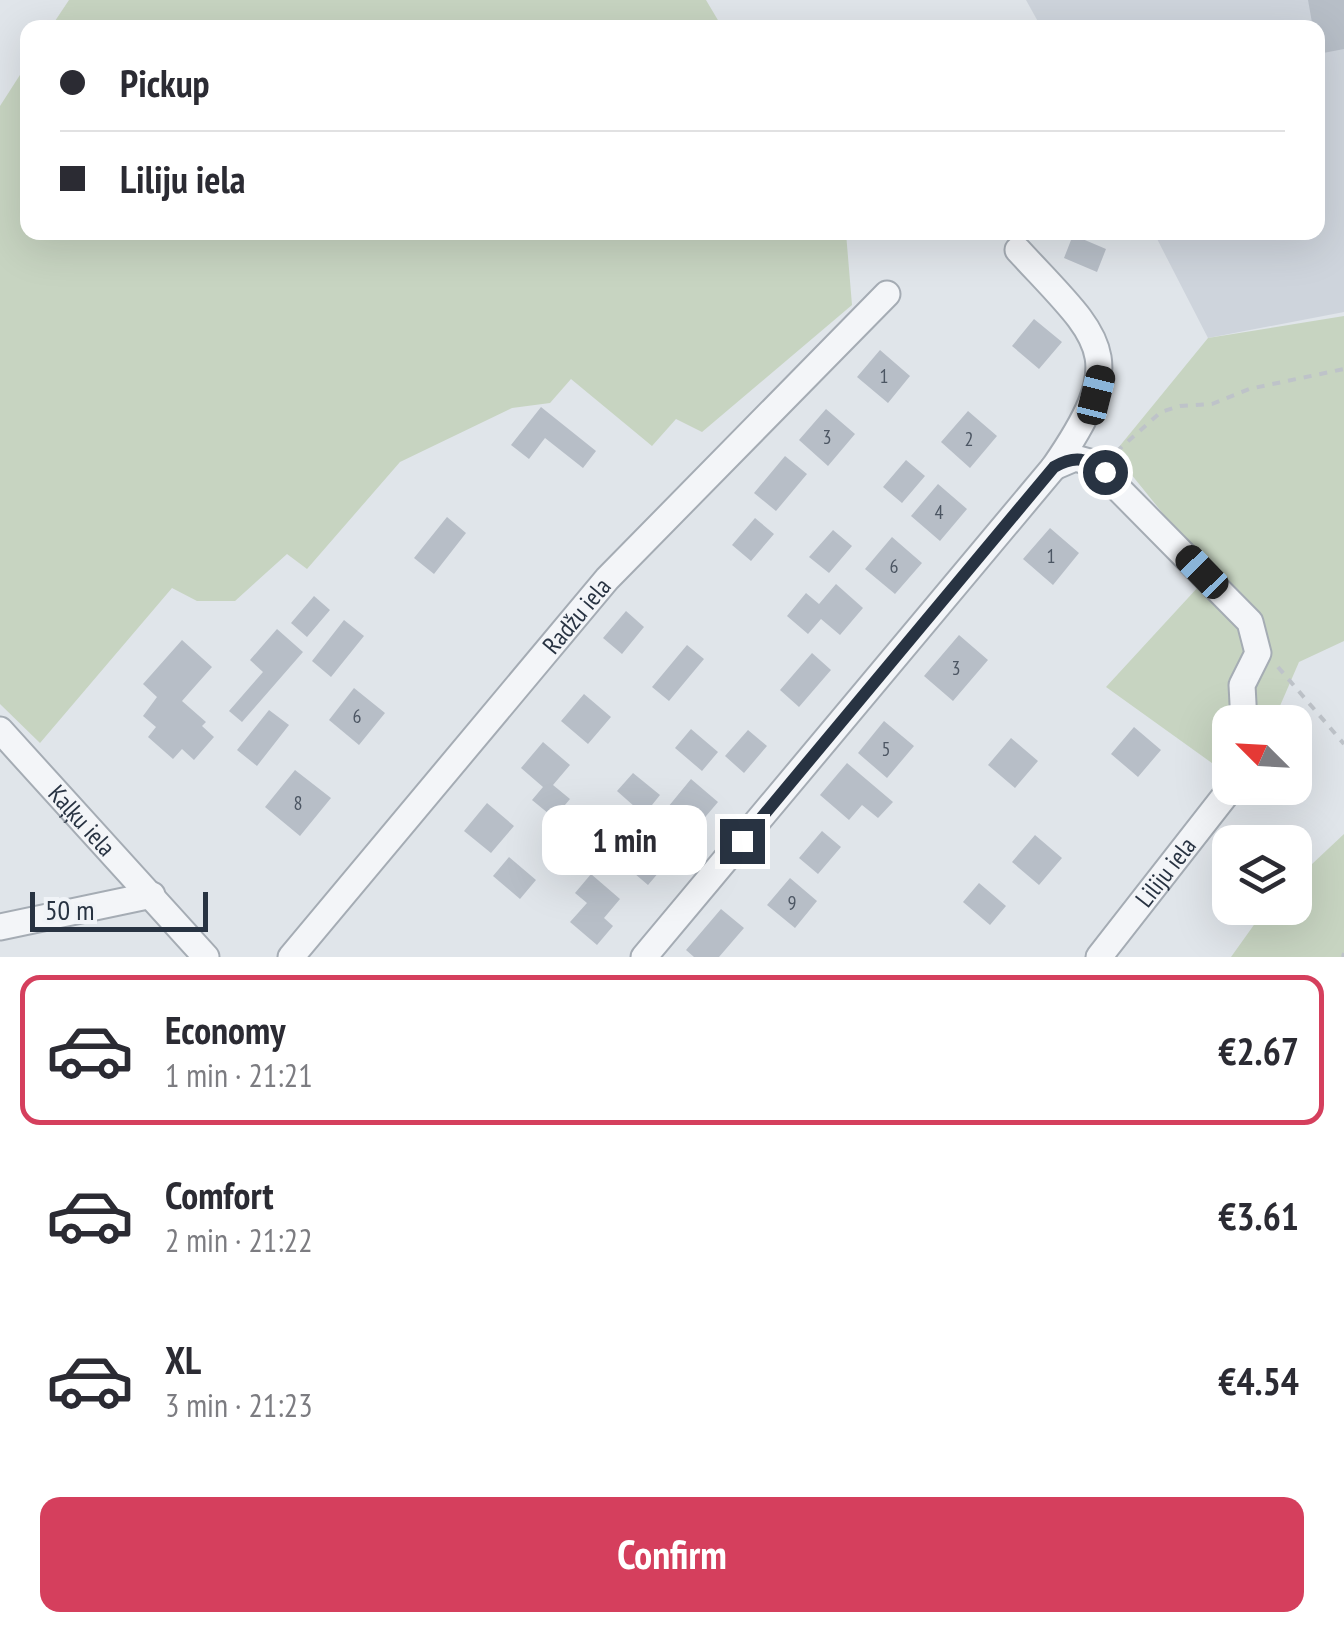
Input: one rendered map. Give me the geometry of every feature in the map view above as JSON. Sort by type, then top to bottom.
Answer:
[{"type":"street","points":[[644,957],[1054,467],[1096,395],[1102,369],[1100,348],[1082,320],[1018,250]]},
{"type":"street","name":"Radžu iela","points":[[291,957],[607,579],[888,294]]},
{"type":"street","points":[[1054,467],[1075,458],[1093,463],[1250,622],[1258,653],[1242,685],[1243,705]]},
{"type":"street","name":"Kaļķu iela","points":[[0,730],[206,957]]},
{"type":"street","name":"Liliju iela","points":[[1100,957],[1218,805]]},
{"type":"street","points":[[0,928],[152,895]]},
{"type":"path","points":[[1093,463],[1122,448],[1161,412],[1212,404],[1249,389],[1344,369]]},
{"type":"path","points":[[1258,653],[1279,667],[1344,744]]},
{"type":"shaded area","points":[[1026,0],[1344,0],[1344,312],[1208,338],[1158,240],[1325,240],[1325,20],[1037,20]]},
{"type":"green space","points":[[69,0],[706,0],[718,20],[56,20]]},
{"type":"green space","points":[[20,75],[20,240],[847,240],[852,305],[702,432],[676,419],[652,446],[571,379],[550,403],[512,408],[400,462],[307,569],[287,554],[235,601],[197,601],[172,588],[40,743],[0,704],[0,106]]},
{"type":"green space","points":[[1344,316],[1344,641],[1299,662],[1280,705],[1212,705],[1212,763],[1106,687],[1211,573],[1114,453],[1208,338]]},
{"type":"green space","points":[[1344,834],[1344,957],[1231,957],[1254,925],[1312,925],[1312,864]]},
{"type":"building","points":[[1308,0],[1344,0],[1344,49],[1325,53],[1325,20],[1312,20]]},
{"type":"building","points":[[1071,240],[1085,240],[1106,249],[1097,272],[1064,258]]},
{"type":"building","points":[[1034,319],[1062,342],[1039,369],[1012,346]]},
{"type":"building","points":[[880,350],[910,376],[888,403],[857,377]]},
{"type":"building","points":[[541,407],[596,451],[583,468],[545,438],[529,459],[511,445]]},
{"type":"building","points":[[826,409],[855,434],[828,466],[799,440]]},
{"type":"building","points":[[968,411],[997,436],[970,468],[941,442]]},
{"type":"building","points":[[785,456],[807,474],[776,511],[754,493]]},
{"type":"building","points":[[906,460],[925,476],[902,503],[883,487]]},
{"type":"building","points":[[938,484],[967,509],[940,541],[911,516]]},
{"type":"building","points":[[447,517],[466,533],[434,574],[414,558]]},
{"type":"building","points":[[755,518],[774,534],[751,561],[732,545]]},
{"type":"building","points":[[1050,528],[1079,553],[1053,585],[1023,559]]},
{"type":"building","points":[[833,530],[852,546],[829,573],[809,557]]},
{"type":"building","points":[[892,537],[922,563],[895,594],[865,569]]},
{"type":"building","points":[[836,584],[863,608],[840,635],[821,619],[808,634],[787,616],[806,593],[819,604]]},
{"type":"building","points":[[314,596],[330,610],[307,637],[291,623]]},
{"type":"building","points":[[626,611],[644,627],[622,654],[603,638]]},
{"type":"building","points":[[344,620],[364,636],[331,677],[312,661]]},
{"type":"building","points":[[277,629],[303,652],[242,722],[229,711],[263,672],[250,660]]},
{"type":"building","points":[[959,635],[988,660],[953,701],[924,676]]},
{"type":"building","points":[[182,640],[212,667],[182,701],[206,722],[202,726],[214,737],[194,760],[182,749],[173,759],[148,737],[156,727],[143,716],[157,697],[143,684]]},
{"type":"building","points":[[687,645],[704,659],[669,701],[652,687]]},
{"type":"building","points":[[812,653],[831,670],[799,707],[780,690]]},
{"type":"building","points":[[354,688],[385,713],[359,745],[329,720]]},
{"type":"building","points":[[584,694],[611,717],[588,744],[561,721]]},
{"type":"building","points":[[269,710],[289,725],[257,766],[237,750]]},
{"type":"building","points":[[884,721],[914,746],[887,778],[858,753]]},
{"type":"building","points":[[1134,727],[1161,750],[1138,777],[1111,754]]},
{"type":"building","points":[[691,729],[718,752],[702,771],[675,748]]},
{"type":"building","points":[[748,730],[767,746],[744,773],[725,756]]},
{"type":"building","points":[[1011,738],[1038,761],[1015,788],[988,765]]},
{"type":"building","points":[[543,742],[570,765],[553,785],[570,799],[554,818],[532,800],[543,787],[521,768]]},
{"type":"building","points":[[847,763],[893,802],[878,818],[862,805],[849,820],[820,795]]},
{"type":"building","points":[[295,770],[331,798],[300,836],[265,807]]},
{"type":"building","points":[[633,773],[660,795],[644,815],[617,791]]},
{"type":"building","points":[[691,779],[718,802],[695,829],[668,807]]},
{"type":"building","points":[[487,803],[514,826],[491,853],[464,831]]},
{"type":"building","points":[[574,827],[601,850],[585,869],[558,846]]},
{"type":"building","points":[[822,831],[841,847],[818,874],[799,858]]},
{"type":"building","points":[[644,835],[671,858],[648,885],[621,862]]},
{"type":"building","points":[[1035,835],[1062,858],[1039,885],[1012,862]]},
{"type":"building","points":[[509,857],[536,880],[520,899],[493,876]]},
{"type":"building","points":[[591,874],[620,899],[604,918],[613,926],[597,945],[570,922],[587,903],[575,893]]},
{"type":"building","points":[[790,878],[817,901],[795,928],[767,905]]},
{"type":"building","points":[[979,883],[1006,906],[990,925],[963,902]]},
{"type":"building","points":[[721,909],[744,928],[719,957],[694,957],[686,950]]},
{"type":"route","points":[[742,841],[1054,467],[1066,460],[1084,458],[1105,472]]}]
